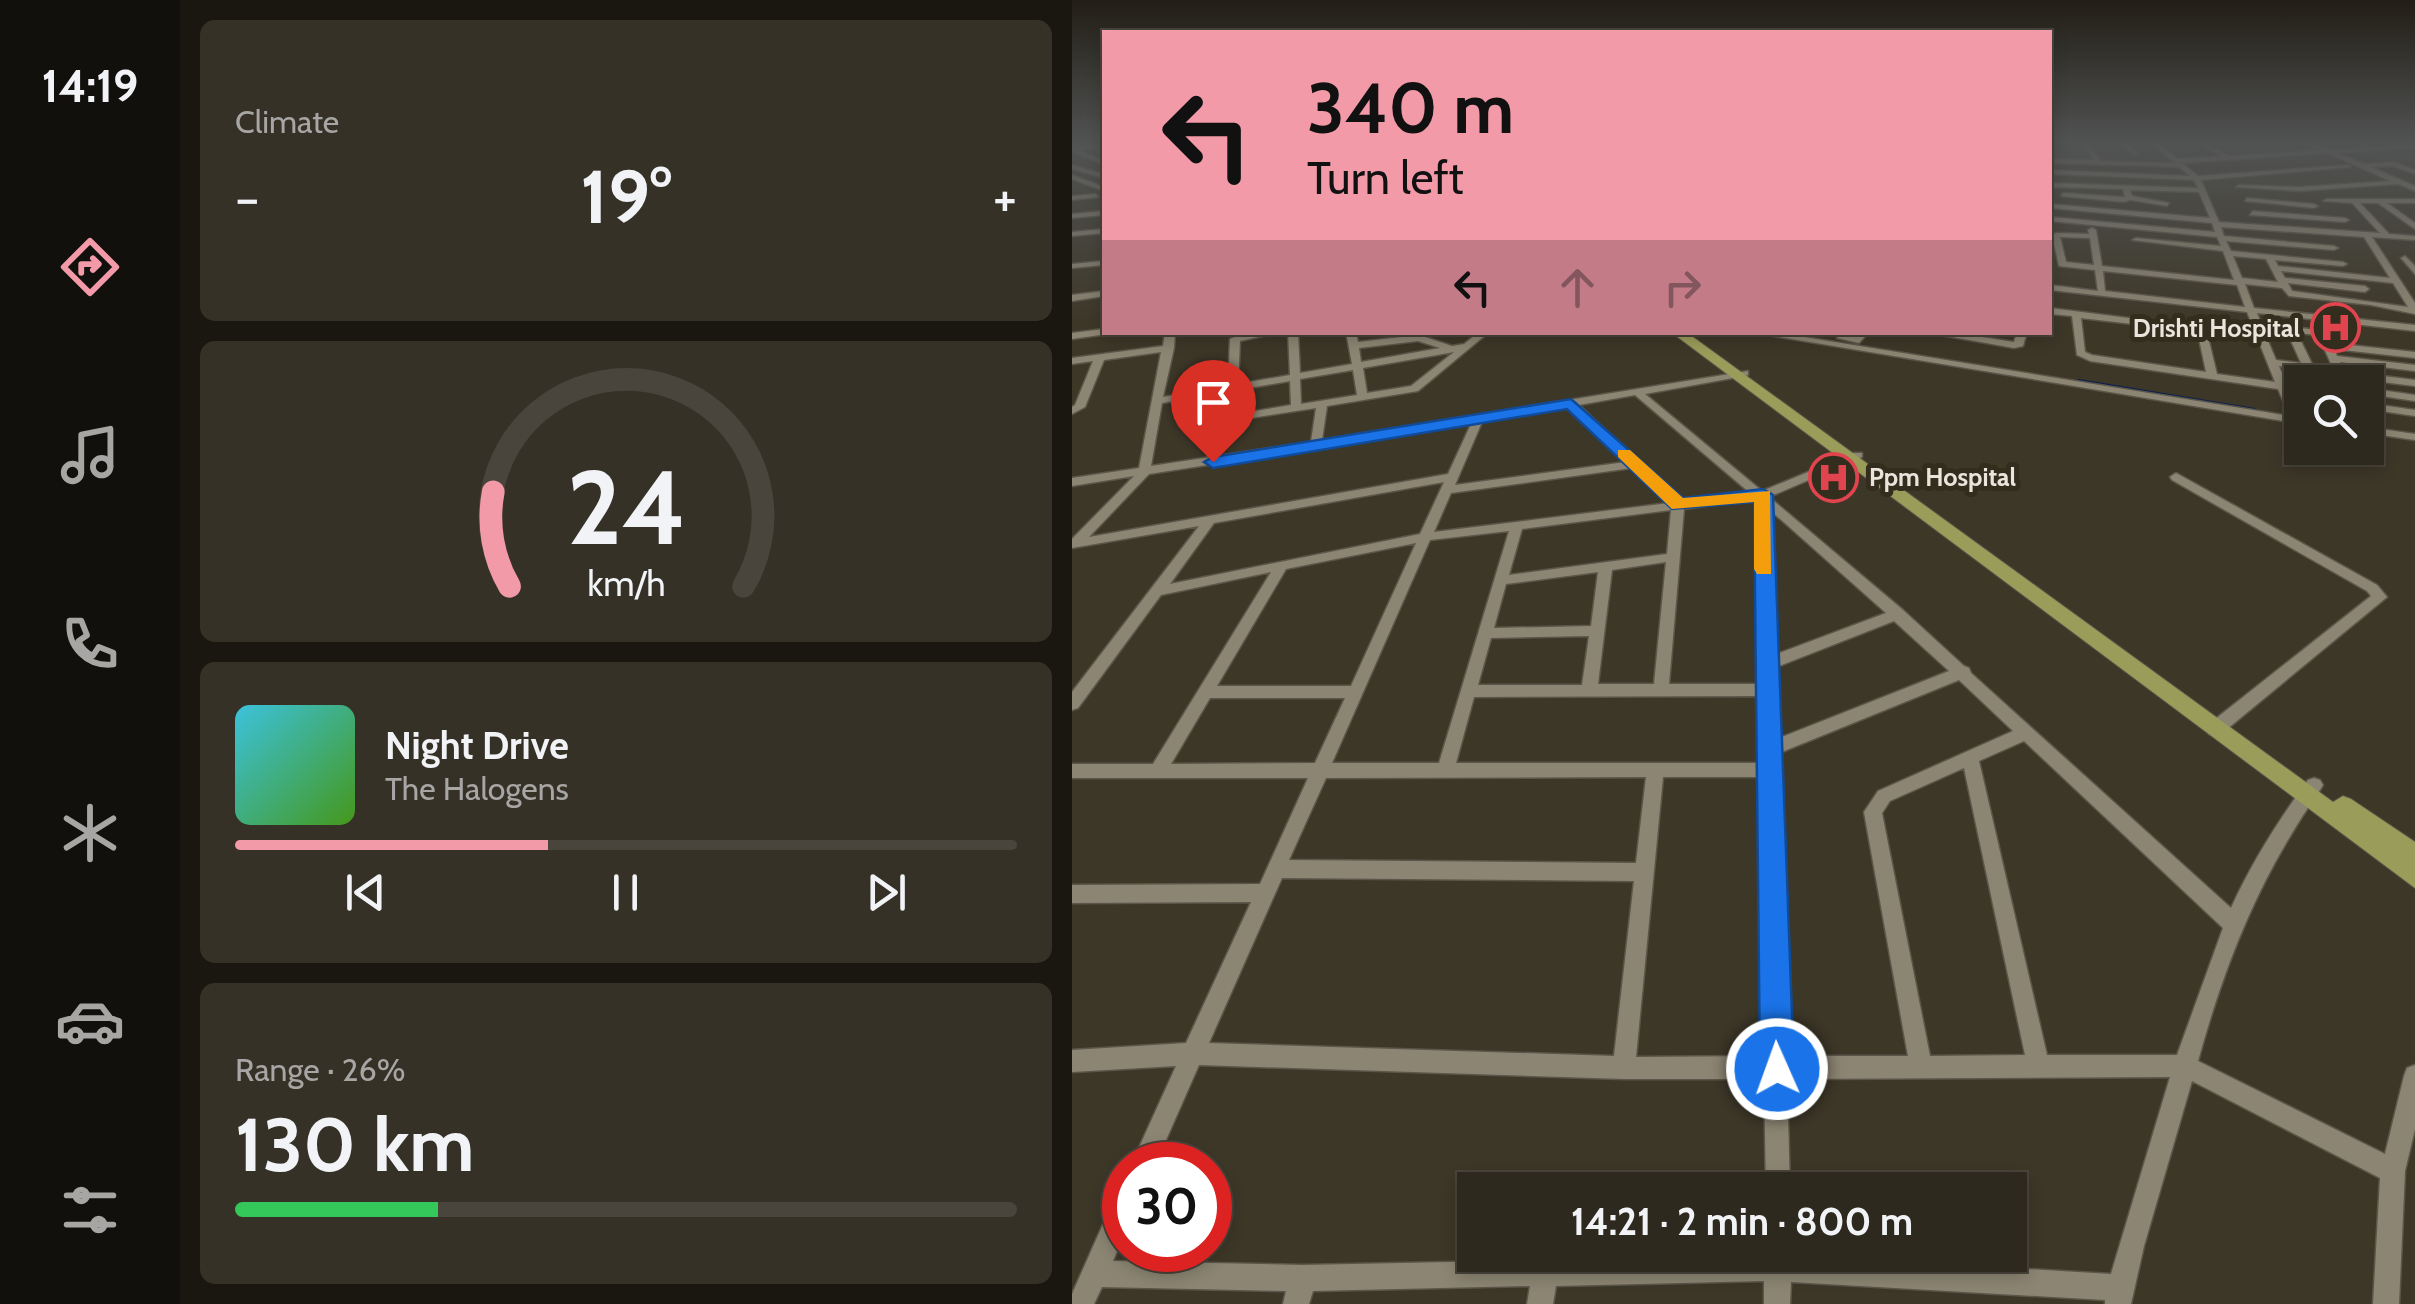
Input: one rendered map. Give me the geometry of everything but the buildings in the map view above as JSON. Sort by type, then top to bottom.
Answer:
[{"type":"main road","points":[[1681,335],[2221,724],[2310,790],[2414,876]]},
{"type":"main road","points":[[1694,335],[1739,374]]},
{"type":"main road","points":[[2310,790],[2414,857]]},
{"type":"street","points":[[2161,203],[2168,204],[2172,216]]},
{"type":"street","points":[[2208,203],[2284,395]]},
{"type":"street","points":[[2249,203],[2261,227]]},
{"type":"street","points":[[2275,203],[2314,206]]},
{"type":"street","points":[[2329,203],[2362,235],[2414,310]]},
{"type":"street","points":[[2357,203],[2388,238]]},
{"type":"street","points":[[2382,203],[2414,227]]},
{"type":"street","points":[[2052,206],[2410,239],[2414,248]]},
{"type":"street","points":[[2091,209],[2102,290]]},
{"type":"street","points":[[1072,216],[1102,213]]},
{"type":"street","points":[[2254,213],[2345,220]]},
{"type":"street","points":[[2052,219],[2334,248]]},
{"type":"street","points":[[2132,226],[2143,273]]},
{"type":"street","points":[[1072,234],[1102,232]]},
{"type":"street","points":[[2324,232],[2385,320]]},
{"type":"street","points":[[2062,264],[2056,236],[2093,236]]},
{"type":"street","points":[[2136,240],[2344,264]]},
{"type":"street","points":[[2182,245],[2192,278]]},
{"type":"street","points":[[2269,257],[2300,311]]},
{"type":"street","points":[[2405,258],[2414,272]]},
{"type":"street","points":[[1072,266],[1102,263]]},
{"type":"street","points":[[2052,263],[2240,282],[2366,289]]},
{"type":"street","points":[[2274,268],[2395,281]]},
{"type":"street","points":[[2052,286],[2414,326]]},
{"type":"street","points":[[2052,286],[2414,326]]},
{"type":"street","points":[[1072,298],[1102,294]]},
{"type":"street","points":[[2293,294],[2414,310]]},
{"type":"street","points":[[2052,311],[2200,331],[2212,375]]},
{"type":"street","points":[[2076,314],[2083,356],[2279,386]]},
{"type":"street","points":[[2259,326],[2322,333],[2336,365]]},
{"type":"street","points":[[2291,330],[2308,365]]},
{"type":"street","points":[[1072,336],[1102,332]]},
{"type":"street","points":[[1073,546],[1144,474],[1170,335]]},
{"type":"street","points":[[1260,335],[1235,339],[1231,418],[1414,388],[1482,335]]},
{"type":"street","points":[[1294,335],[1296,408]]},
{"type":"street","points":[[1351,335],[1363,398]]},
{"type":"street","points":[[1773,335],[2284,417]]},
{"type":"street","points":[[1829,335],[1855,340],[1865,335]]},
{"type":"street","points":[[1960,335],[2018,345],[2021,335]]},
{"type":"street","points":[[1352,346],[1419,338],[1451,349]]},
{"type":"street","points":[[2326,344],[2414,354]]},
{"type":"street","points":[[1158,402],[1469,346]]},
{"type":"street","points":[[1072,361],[1169,348]]},
{"type":"street","points":[[1072,411],[1080,407],[1100,357]]},
{"type":"street","points":[[2271,362],[2299,365]]},
{"type":"street","points":[[2384,369],[2414,368]]},
{"type":"street","points":[[1072,482],[1478,420],[1739,374]]},
{"type":"street","points":[[2384,378],[2414,383]]},
{"type":"street","points":[[1072,393],[1087,390]]},
{"type":"street","points":[[1637,392],[1763,495],[1964,672],[2232,922]]},
{"type":"street","points":[[2384,394],[2414,398]]},
{"type":"street","points":[[1316,446],[1322,404]]},
{"type":"street","points":[[1571,404],[1678,505]]},
{"type":"street","points":[[2384,409],[2414,413]]},
{"type":"street","points":[[1152,1142],[1478,420]]},
{"type":"street","points":[[2384,433],[2414,437]]},
{"type":"street","points":[[1156,591],[1424,538],[1763,495],[1854,456]]},
{"type":"street","points":[[1073,546],[1450,483],[1635,464]]},
{"type":"street","points":[[2176,476],[2372,588],[2380,598],[2221,724]]},
{"type":"street","points":[[1763,495],[1778,1172]]},
{"type":"street","points":[[1661,690],[1678,505]]},
{"type":"street","points":[[1072,704],[1209,521]]},
{"type":"street","points":[[1445,772],[1472,690],[1516,527]]},
{"type":"street","points":[[1503,580],[1674,557]]},
{"type":"street","points":[[1589,690],[1606,566]]},
{"type":"street","points":[[1158,771],[1280,568]]},
{"type":"street","points":[[1765,665],[1898,614]]},
{"type":"street","points":[[1487,633],[1597,631]]},
{"type":"street","points":[[1072,771],[1655,769],[1768,760],[1964,672]]},
{"type":"street","points":[[1472,690],[1766,690]]},
{"type":"street","points":[[1206,692],[1354,692]]},
{"type":"street","points":[[1920,1068],[1873,812],[1884,796],[2026,732]]},
{"type":"street","points":[[1971,760],[2039,1068]]},
{"type":"street","points":[[1624,1068],[1655,769]]},
{"type":"street","points":[[1879,1272],[2120,1296],[2185,1066],[2232,922],[2289,817],[2310,790]]},
{"type":"street","points":[[1277,869],[1644,872]]},
{"type":"street","points":[[1072,894],[1266,893]]},
{"type":"street","points":[[1072,1060],[1192,1054],[1624,1068],[2185,1066],[2393,1172]]},
{"type":"street","points":[[2386,1304],[2393,1172],[2414,1076]]},
{"type":"street","points":[[1081,1304],[1102,1256]]},
{"type":"street","points":[[1094,1274],[1300,1291],[1545,1272],[1540,1304]]},
{"type":"street","points":[[1777,1304],[1778,1272]]},
{"type":"waterway","points":[[2079,382],[2255,411]]},
{"type":"slow traffic","points":[[1624,454],[1678,505],[1763,495],[1764,569]]},
{"type":"place","name":"Drishti Hospital","points":[[2335,328]]},
{"type":"place","name":"Ppm Hospital","points":[[1834,477]]},
{"type":"route","points":[[1213,462],[1571,404],[1678,505],[1763,495],[1777,1069]]}]
